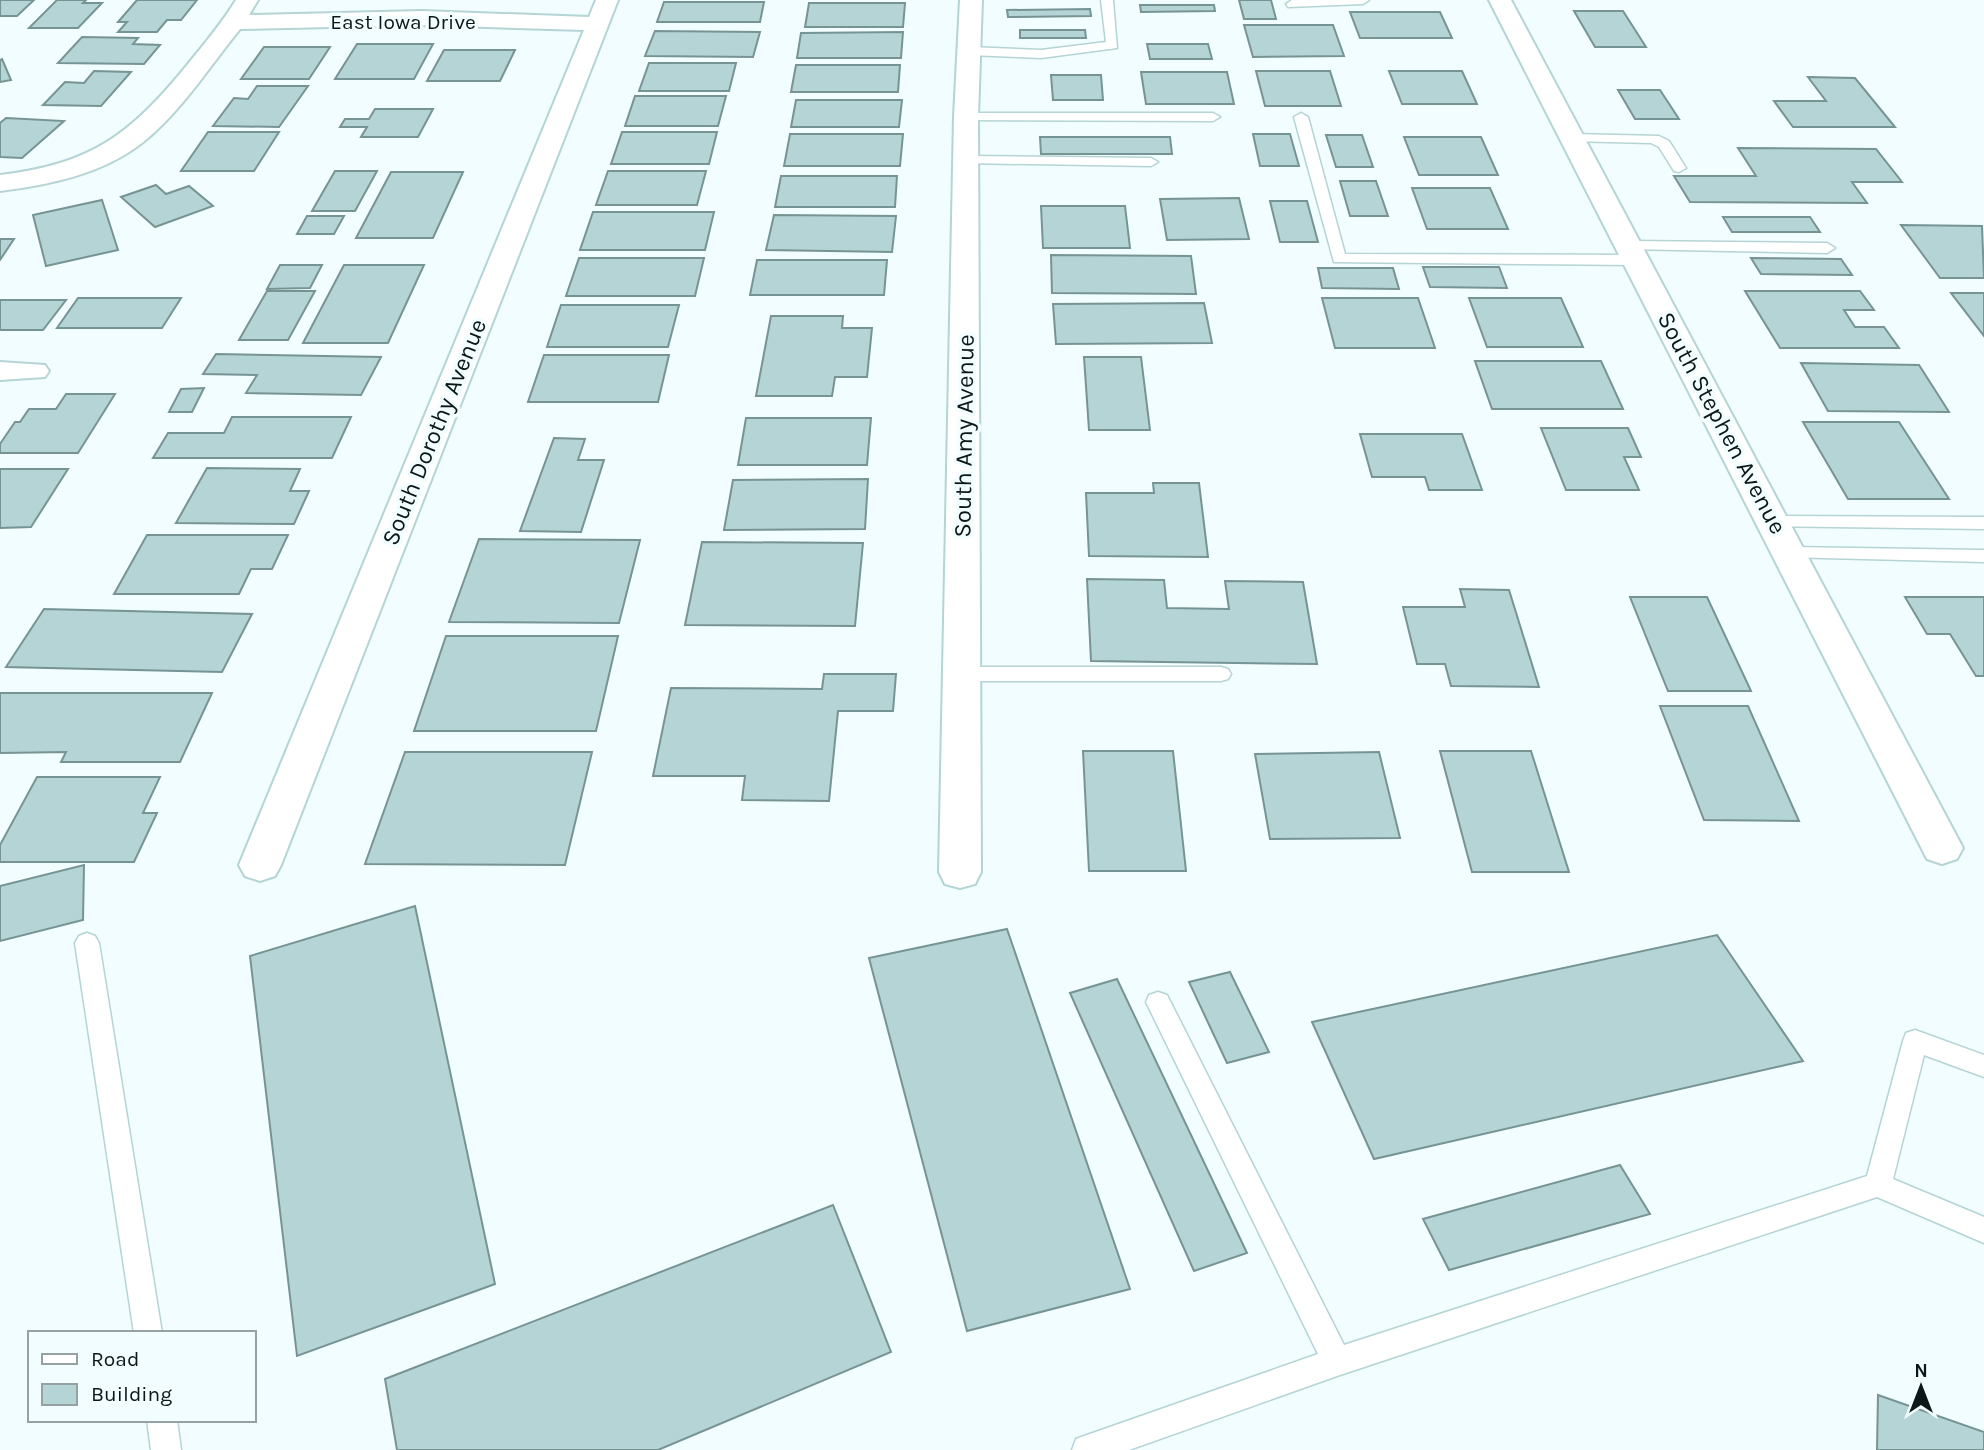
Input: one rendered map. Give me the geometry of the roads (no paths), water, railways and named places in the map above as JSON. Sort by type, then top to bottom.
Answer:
[{"type":"street","points":[[0,183],[29,180],[75,168],[132,138],[151,120],[234,22],[247,0]]},
{"type":"street","name":"South Amy Avenue","points":[[960,872],[966,117],[971,0]]},
{"type":"street","name":"South Stephen Avenue","points":[[1500,0],[1942,848]]},
{"type":"street","name":"East Iowa Drive","points":[[234,22],[422,18],[509,23],[603,12]]},
{"type":"street","name":"South Dorothy Avenue","points":[[260,865],[603,12]]},
{"type":"street","points":[[0,371],[34,371]]},
{"type":"lane","points":[[969,51],[1041,54],[1113,45],[1107,0]]},
{"type":"lane","points":[[1292,4],[1363,0]]},
{"type":"lane","points":[[966,117],[1213,117]]},
{"type":"lane","points":[[1301,117],[1339,259],[1827,248]]},
{"type":"lane","points":[[1573,138],[1654,139],[1664,144],[1679,168]]},
{"type":"lane","points":[[967,160],[1151,162]]},
{"type":"lane","points":[[1774,522],[1984,523]]},
{"type":"lane","points":[[1790,553],[1984,556]]},
{"type":"lane","points":[[962,674],[1220,674]]},
{"type":"lane","points":[[87,943],[148,1331]]},
{"type":"lane","points":[[1158,1002],[1337,1362]]},
{"type":"lane","points":[[1878,1185],[1915,1041],[1984,1066]]},
{"type":"lane","points":[[1087,1450],[1337,1362],[1878,1185],[1984,1230]]},
{"type":"lane","points":[[162,1422],[166,1450]]}]
